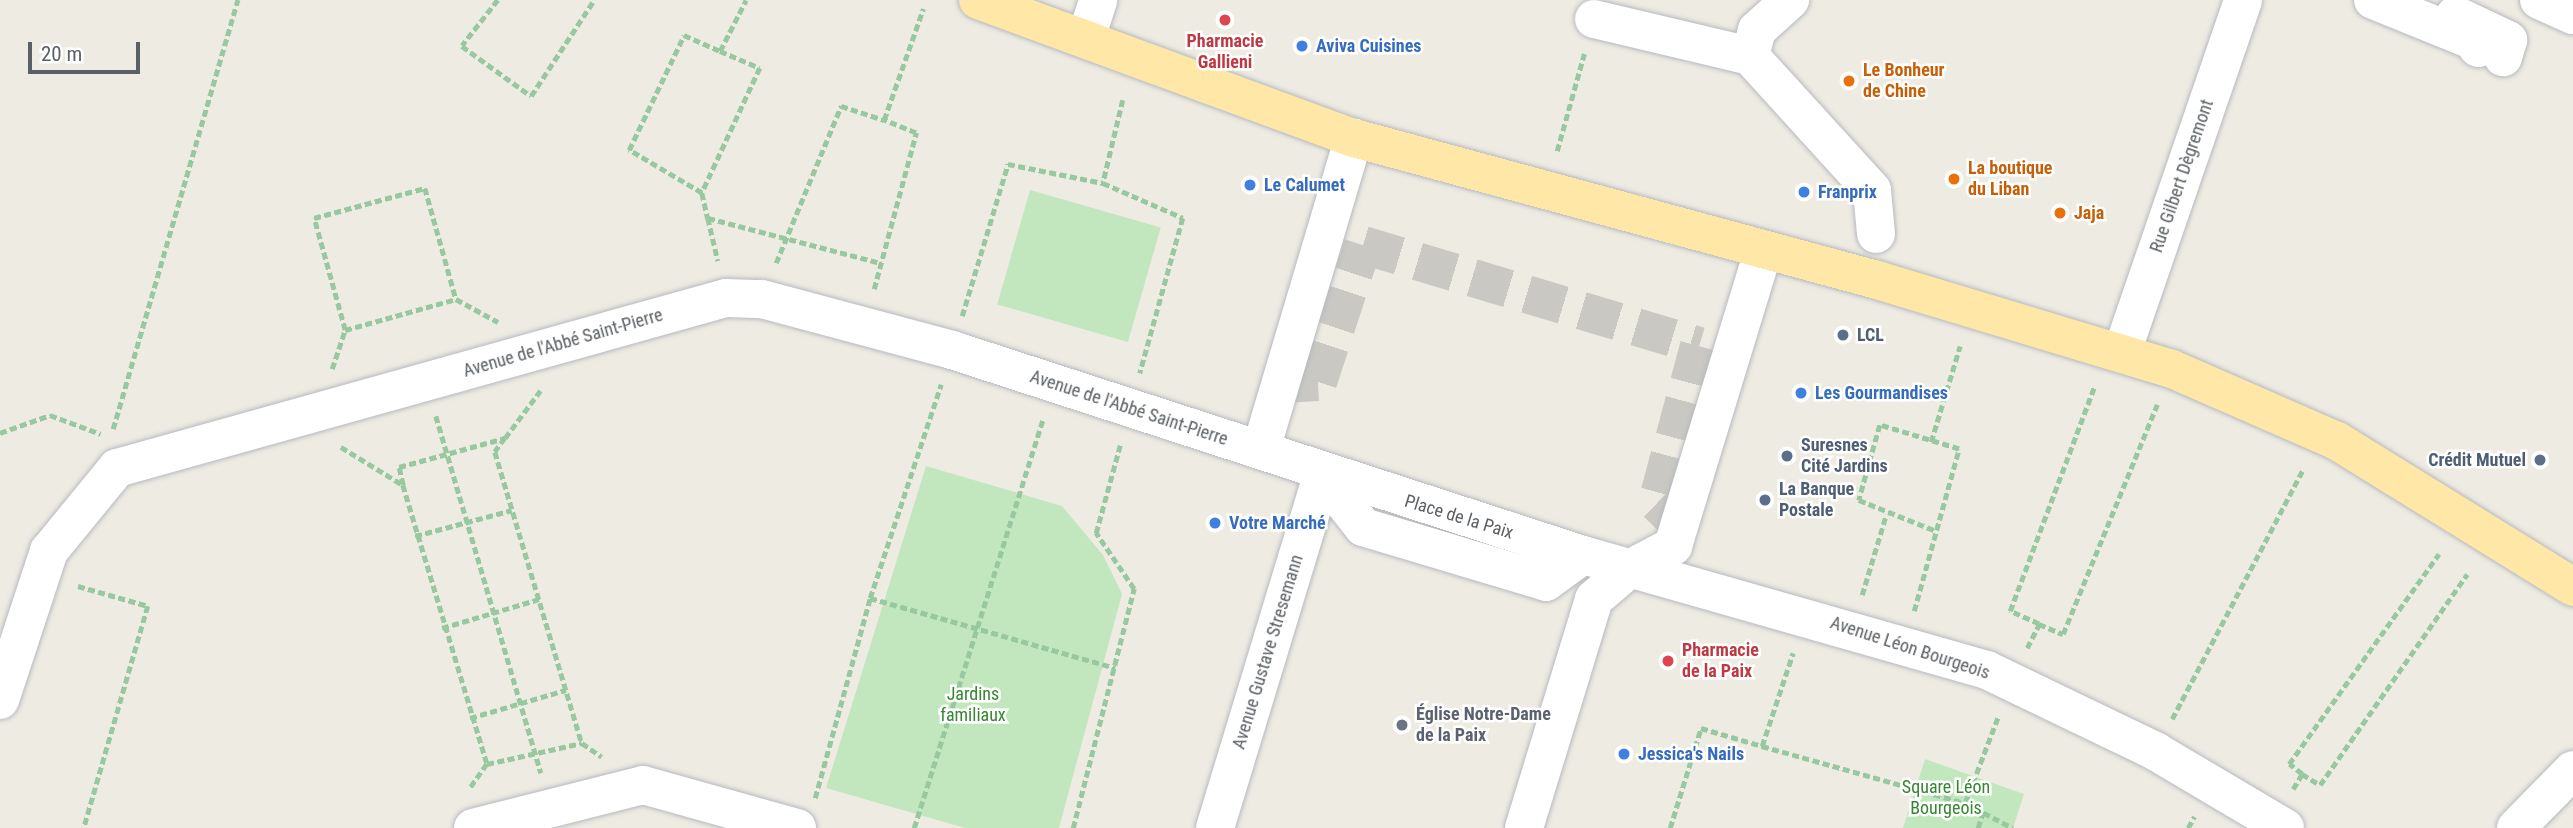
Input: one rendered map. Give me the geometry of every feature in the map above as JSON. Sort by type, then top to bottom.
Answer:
[{"type":"main road","points":[[978,0],[1354,138],[2122,352],[2337,441],[2573,587]]},
{"type":"street","points":[[1086,38],[1098,0]]},
{"type":"street","points":[[1750,56],[1757,30],[1790,0]]},
{"type":"street","name":"Rue Gilbert Dègremont","points":[[2122,352],[2243,0]]},
{"type":"street","points":[[2373,0],[2472,40],[2491,53],[2508,40],[2421,0]]},
{"type":"street","points":[[2539,0],[2573,15]]},
{"type":"street","points":[[1594,19],[1750,56],[1872,190],[1876,234]]},
{"type":"street","points":[[1261,449],[1354,138]]},
{"type":"street","points":[[1524,828],[1594,599],[1629,569],[1673,545],[1763,252]]},
{"type":"street","name":"Avenue de l'Abbé Saint-Pierre","points":[[0,700],[49,551],[117,468],[429,381],[534,369],[744,298],[952,350],[1261,449]]},
{"type":"street","name":"Place de la Paix","points":[[1261,449],[1322,475],[1629,569]]},
{"type":"street","name":"Avenue Gustave Stresemann","points":[[1215,828],[1322,475]]},
{"type":"street","name":"Avenue Léon Bourgeois","points":[[1629,569],[1805,614],[2012,682],[2155,751],[2279,823]]},
{"type":"street","points":[[2516,828],[2573,770]]},
{"type":"street","points":[[469,812],[551,808],[643,785],[805,815]]},
{"type":"path","points":[[0,433],[50,415],[111,438],[239,0]]},
{"type":"path","points":[[498,0],[462,46],[531,96],[594,0]]},
{"type":"path","points":[[720,51],[746,0]]},
{"type":"path","points":[[884,120],[923,9]]},
{"type":"path","points":[[1557,151],[1594,19]]},
{"type":"path","points":[[702,193],[629,150],[684,35],[760,68],[702,193],[708,218],[744,298]]},
{"type":"path","points":[[744,298],[786,236],[841,106],[916,133],[863,327]]},
{"type":"path","points":[[805,815],[870,598],[952,350],[1008,164],[1103,183]]},
{"type":"path","points":[[403,485],[331,441],[330,375],[345,330],[314,218],[425,188],[456,299]]},
{"type":"path","points":[[708,218],[786,236],[881,263]]},
{"type":"path","points":[[345,330],[456,299],[508,328],[534,369],[505,438],[495,452],[512,510],[583,743],[643,785]]},
{"type":"path","points":[[1931,442],[1961,342]]},
{"type":"path","points":[[429,381],[445,454],[468,521],[492,614],[551,808]]},
{"type":"path","points":[[2097,381],[2010,611],[2063,634],[2157,405]]},
{"type":"path","points":[[914,828],[1054,384]]},
{"type":"path","points":[[1905,646],[1959,449],[1880,425],[1859,500],[1886,515],[1936,531]]},
{"type":"path","points":[[469,812],[487,764],[442,628],[415,536],[399,467],[505,438]]},
{"type":"path","points":[[2155,751],[2302,471]]},
{"type":"path","points":[[415,536],[512,510]]},
{"type":"path","points":[[1852,629],[1886,515]]},
{"type":"path","points":[[2439,554],[2288,764],[2320,785],[2467,574]]},
{"type":"path","points":[[41,575],[148,606],[84,828]]},
{"type":"path","points":[[870,598],[975,631],[1115,668]]},
{"type":"path","points":[[442,628],[539,599]]},
{"type":"path","points":[[1762,746],[1805,614]]},
{"type":"path","points":[[1965,803],[2012,682],[2039,624]]},
{"type":"path","points":[[470,718],[520,706],[566,690]]},
{"type":"path","points":[[1670,828],[1701,728],[1965,803],[2012,828]]},
{"type":"path","points":[[487,764],[583,743]]},
{"type":"path","points":[[2279,823],[2302,774]]},
{"type":"path","points":[[1979,828],[1983,812]]},
{"type":"green space","points":[[1030,190],[1161,227],[1128,342],[997,304]]},
{"type":"green space","name":"Jardins familiaux","points":[[926,466],[1062,506],[1103,555],[1122,594],[1059,828],[965,828],[826,788]]},
{"type":"green space","name":"Square Léon Bourgeois","points":[[1925,759],[2024,794],[2013,828],[1903,828]]},
{"type":"tunnel","points":[[1282,384],[1318,382],[1363,245],[1699,346],[1657,503],[1681,526]]},
{"type":"place","name":"Pharmacie Gallieni","points":[[1225,20]]},
{"type":"place","name":"Aviva Cuisines","points":[[1302,46]]},
{"type":"place","name":"Le Bonheur de Chine","points":[[1849,81]]},
{"type":"place","name":"La boutique du Liban","points":[[1954,179]]},
{"type":"place","name":"Le Calumet","points":[[1250,185]]},
{"type":"place","name":"Franprix","points":[[1804,192]]},
{"type":"place","name":"Jaja","points":[[2060,213]]},
{"type":"place","name":"LCL","points":[[1843,335]]},
{"type":"place","name":"Les Gourmandises","points":[[1801,393]]},
{"type":"place","name":"Suresnes Cité Jardins","points":[[1787,456]]},
{"type":"place","name":"Crédit Mutuel","points":[[2540,460]]},
{"type":"place","name":"La Banque Postale","points":[[1765,500]]},
{"type":"place","name":"Votre Marché","points":[[1215,523]]},
{"type":"place","name":"Pharmacie de la Paix","points":[[1668,661]]},
{"type":"place","name":"Église Notre-Dame de la Paix","points":[[1402,725]]},
{"type":"place","name":"Jessica's Nails","points":[[1624,754]]}]
